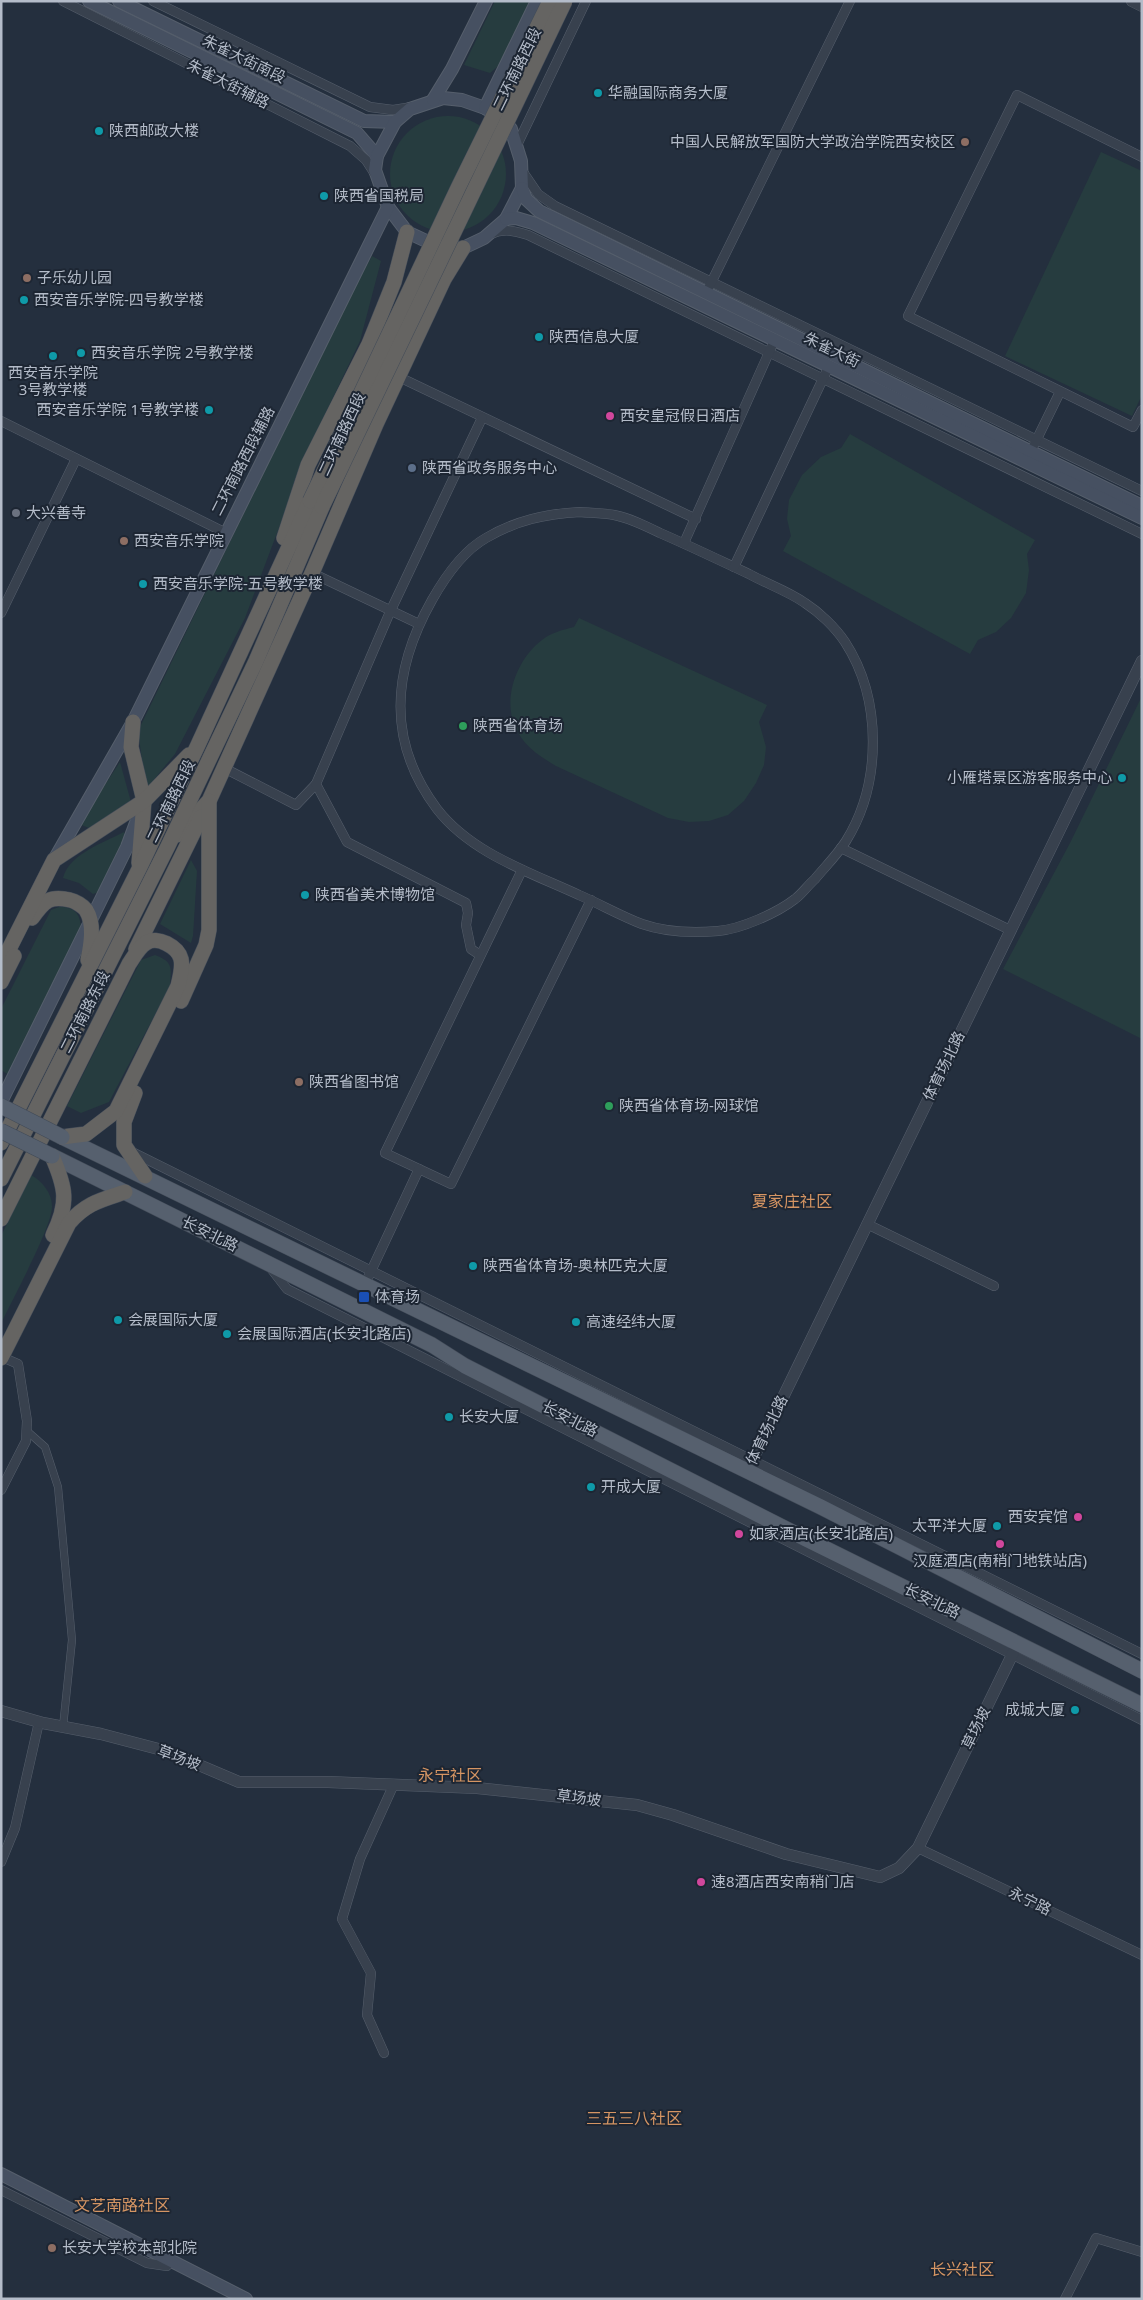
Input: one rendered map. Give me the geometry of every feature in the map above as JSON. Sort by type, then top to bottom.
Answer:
[{"type":"highway","name":"二环南路西段","points":[[168,846],[256,660],[316,504],[463,179],[550,1]]},
{"type":"highway","name":"二环南路西段","points":[[139,869],[258,612],[316,504],[565,1]]},
{"type":"highway","points":[[258,612],[308,465],[372,335],[394,282],[407,232]]},
{"type":"highway","points":[[256,660],[376,424],[444,280],[464,248]]},
{"type":"highway","points":[[1,1219],[209,800],[312,573],[376,424]]},
{"type":"highway","points":[[133,722],[130,747],[144,801],[139,869]]},
{"type":"highway","points":[[1,965],[54,860],[144,801],[198,745]]},
{"type":"highway","points":[[168,846],[209,800]]},
{"type":"highway","points":[[145,1176],[124,1145],[124,1122],[129,1106],[206,945],[209,930],[209,800]]},
{"type":"highway","name":"二环南路东段","points":[[1,1178],[168,846]]},
{"type":"highway","name":"二环南路东段","points":[[1,1143],[139,869]]},
{"type":"highway","points":[[1,982],[32,918],[42,903],[57,896],[74,901],[86,910],[90,923],[92,940],[82,983]]},
{"type":"highway","points":[[62,1137],[86,1134],[116,1112],[178,986],[182,970],[181,957],[172,947],[159,940],[148,941],[140,948],[129,964]]},
{"type":"highway","points":[[1,1338],[61,1219],[66,1199],[63,1182],[52,1156]]},
{"type":"highway","points":[[2,1357],[69,1223],[80,1210],[93,1203],[125,1192]]},
{"type":"main road","name":"朱雀大街南段","points":[[89,1],[357,133],[377,156]]},
{"type":"main road","name":"朱雀大街南段","points":[[118,1],[364,122],[395,122]]},
{"type":"main road","points":[[433,100],[452,69],[486,1]]},
{"type":"main road","name":"二环南路西段","points":[[484,108],[537,1]]},
{"type":"main road","name":"二环南路西段","points":[[511,129],[573,1]]},
{"type":"main road","points":[[442,98],[462,100],[484,108],[501,118],[511,129],[517,145],[522,188],[506,219],[484,238],[464,248],[439,247],[407,232],[388,207],[376,170],[377,156],[395,122],[410,109],[442,98]]},
{"type":"main road","name":"朱雀大街","points":[[522,188],[526,199],[539,211],[709,288],[1034,446],[1142,506]]},
{"type":"main road","name":"二环南路西段辅路","points":[[54,860],[133,722],[388,207]]},
{"type":"main road","name":"朱雀大街","points":[[506,219],[516,218],[533,223],[1142,518]]},
{"type":"main road","points":[[1,1102],[127,846],[144,801]]},
{"type":"main road","name":"长安北路","points":[[1,1106],[145,1176],[368,1278],[749,1465],[1142,1671]]},
{"type":"main road","name":"长安北路","points":[[1,1130],[432,1344],[465,1366],[806,1539],[1015,1649],[1142,1705]]},
{"type":"main road","points":[[1,2174],[246,2299]]},
{"type":"main road","points":[[1,2181],[230,2299]]},
{"type":"street","name":"朱雀大街辅路","points":[[63,1],[350,146],[366,160],[379,183]]},
{"type":"street","points":[[153,1],[370,106],[393,110],[419,105]]},
{"type":"street","points":[[517,145],[586,1]]},
{"type":"street","points":[[521,168],[530,185],[550,203],[709,288],[850,1]]},
{"type":"street","points":[[1132,1],[1142,6]]},
{"type":"street","points":[[1142,157],[1017,95],[908,316],[1133,427],[1142,410]]},
{"type":"street","points":[[484,238],[504,230],[528,235],[1142,534]]},
{"type":"street","points":[[684,543],[774,339]]},
{"type":"street","points":[[734,567],[829,366]]},
{"type":"street","points":[[399,377],[696,519]]},
{"type":"street","points":[[1060,392],[1034,446],[1142,491]]},
{"type":"street","points":[[224,768],[296,805],[316,784],[390,612],[482,418]]},
{"type":"street","points":[[1,422],[226,533]]},
{"type":"street","points":[[1,613],[76,459]]},
{"type":"street","points":[[580,512],[614,515],[684,543],[734,567],[804,602],[824,618],[844,641],[863,677],[871,709],[873,746],[870,771],[868,787],[858,816],[841,848],[796,899],[759,920],[721,931],[682,931],[644,925],[522,870],[462,836],[437,809],[411,764],[404,740],[398,701],[405,660],[419,624],[446,574],[483,539],[515,524],[546,514],[580,512]]},
{"type":"street","points":[[312,573],[390,612],[419,624]]},
{"type":"street","name":"体育场北路","points":[[749,1465],[1142,661]]},
{"type":"street","points":[[316,784],[347,842],[466,903],[468,913],[466,925],[471,949],[480,955]]},
{"type":"street","points":[[841,848],[1010,930]]},
{"type":"street","points":[[522,870],[385,1153],[450,1184],[591,900]]},
{"type":"street","points":[[127,1150],[368,1278],[419,1169]]},
{"type":"street","points":[[867,1224],[994,1286]]},
{"type":"street","points":[[1,1490],[26,1441],[27,1421],[18,1364],[2,1357]]},
{"type":"street","points":[[26,1431],[45,1447],[58,1487],[72,1640],[63,1727]]},
{"type":"street","points":[[749,1465],[1142,1654]]},
{"type":"street","points":[[1015,1649],[1142,1720]]},
{"type":"street","name":"草场坡","points":[[1,1711],[39,1722],[166,1750],[239,1782],[394,1784],[477,1788],[637,1805],[673,1815],[786,1854],[880,1878],[899,1868],[918,1848],[1015,1649]]},
{"type":"street","points":[[1,1862],[15,1828],[39,1722]]},
{"type":"street","points":[[384,2053],[367,2015],[371,1973],[342,1919],[360,1859],[394,1784]]},
{"type":"street","name":"永宁路","points":[[918,1848],[1142,1955]]},
{"type":"street","points":[[1,2190],[147,2263],[167,2266]]},
{"type":"street","points":[[1065,2299],[1096,2238],[1142,2252]]},
{"type":"green space","points":[[495,1],[533,1],[503,62],[490,73],[464,65]]},
{"type":"green space","points":[[448,116],[470,120],[489,133],[502,152],[506,174],[502,196],[489,215],[470,228],[448,232],[426,228],[407,215],[394,196],[390,174],[394,152],[407,133],[426,120]]},
{"type":"green space","points":[[1101,152],[1142,171],[1142,395],[1132,416],[1005,356]]},
{"type":"green space","points":[[372,256],[381,261],[360,341],[309,448],[245,618],[175,754],[146,789],[138,731],[348,299]]},
{"type":"green space","points":[[850,434],[1035,540],[1027,554],[1029,570],[1026,593],[1011,618],[996,632],[978,640],[970,654],[783,551],[791,536],[787,519],[789,500],[802,475],[821,457],[841,448]]},
{"type":"green space","points":[[579,618],[767,705],[759,722],[766,747],[764,765],[756,783],[744,801],[728,815],[709,821],[689,822],[668,818],[556,766],[537,754],[522,739],[511,715],[510,703],[519,667],[533,648],[542,640],[554,633],[574,627]]},
{"type":"green space","points":[[1142,696],[1142,1039],[1003,969],[1070,843]]},
{"type":"green space","points":[[120,762],[131,802],[89,828],[79,824]]},
{"type":"green space","points":[[124,832],[126,837],[99,892],[93,894],[79,883],[63,878],[66,870],[79,856]]},
{"type":"green space","points":[[191,860],[197,871],[191,943],[160,924]]},
{"type":"green space","points":[[59,907],[69,908],[76,912],[80,920],[81,930],[9,1075],[1,1070],[1,1009],[51,910]]},
{"type":"green space","points":[[155,955],[166,960],[170,966],[170,986],[109,1102],[81,1113],[67,1106],[141,960]]},
{"type":"green space","points":[[31,1175],[48,1192],[52,1201],[51,1216],[31,1264],[1,1324],[1,1236]]},
{"type":"place","name":"华融国际商务大厦","points":[[598,93]]},
{"type":"place","name":"陕西邮政大楼","points":[[99,131]]},
{"type":"place","name":"中国人民解放军国防大学政治学院西安校区","points":[[965,142]]},
{"type":"place","name":"陕西省国税局","points":[[324,196]]},
{"type":"place","name":"子乐幼儿园","points":[[27,278]]},
{"type":"place","name":"西安音乐学院-四号教学楼","points":[[24,300]]},
{"type":"place","name":"陕西信息大厦","points":[[539,337]]},
{"type":"place","name":"西安音乐学院 2号教学楼","points":[[81,353]]},
{"type":"place","name":"西安音乐学院 3号教学楼","points":[[53,356]]},
{"type":"place","name":"西安音乐学院 1号教学楼","points":[[209,410]]},
{"type":"place","name":"西安皇冠假日酒店","points":[[610,416]]},
{"type":"place","name":"陕西省政务服务中心","points":[[412,468]]},
{"type":"place","name":"大兴善寺","points":[[16,513]]},
{"type":"place","name":"西安音乐学院","points":[[124,541]]},
{"type":"place","name":"西安音乐学院-五号教学楼","points":[[143,584]]},
{"type":"place","name":"陕西省体育场","points":[[463,726]]},
{"type":"place","name":"小雁塔景区游客服务中心","points":[[1122,778]]},
{"type":"place","name":"陕西省美术博物馆","points":[[305,895]]},
{"type":"place","name":"陕西省图书馆","points":[[299,1082]]},
{"type":"place","name":"陕西省体育场-网球馆","points":[[609,1106]]},
{"type":"place","name":"陕西省体育场-奥林匹克大厦","points":[[473,1266]]},
{"type":"place","name":"体育场","points":[[364,1297]]},
{"type":"place","name":"会展国际大厦","points":[[118,1320]]},
{"type":"place","name":"高速经纬大厦","points":[[576,1322]]},
{"type":"place","name":"会展国际酒店(长安北路店)","points":[[227,1334]]},
{"type":"place","name":"长安大厦","points":[[449,1417]]},
{"type":"place","name":"开成大厦","points":[[591,1487]]},
{"type":"place","name":"西安宾馆","points":[[1078,1517]]},
{"type":"place","name":"太平洋大厦","points":[[997,1526]]},
{"type":"place","name":"如家酒店(长安北路店)","points":[[739,1534]]},
{"type":"place","name":"汉庭酒店(南稍门地铁站店)","points":[[1000,1544]]},
{"type":"place","name":"成城大厦","points":[[1075,1710]]},
{"type":"place","name":"速8酒店西安南稍门店","points":[[701,1882]]},
{"type":"place","name":"长安大学校本部北院","points":[[52,2248]]},
{"type":"district","name":"夏家庄社区","points":[[792,1201]]},
{"type":"district","name":"永宁社区","points":[[450,1775]]},
{"type":"district","name":"三五三八社区","points":[[634,2118]]},
{"type":"district","name":"文艺南路社区","points":[[122,2205]]},
{"type":"district","name":"长兴社区","points":[[962,2269]]}]
